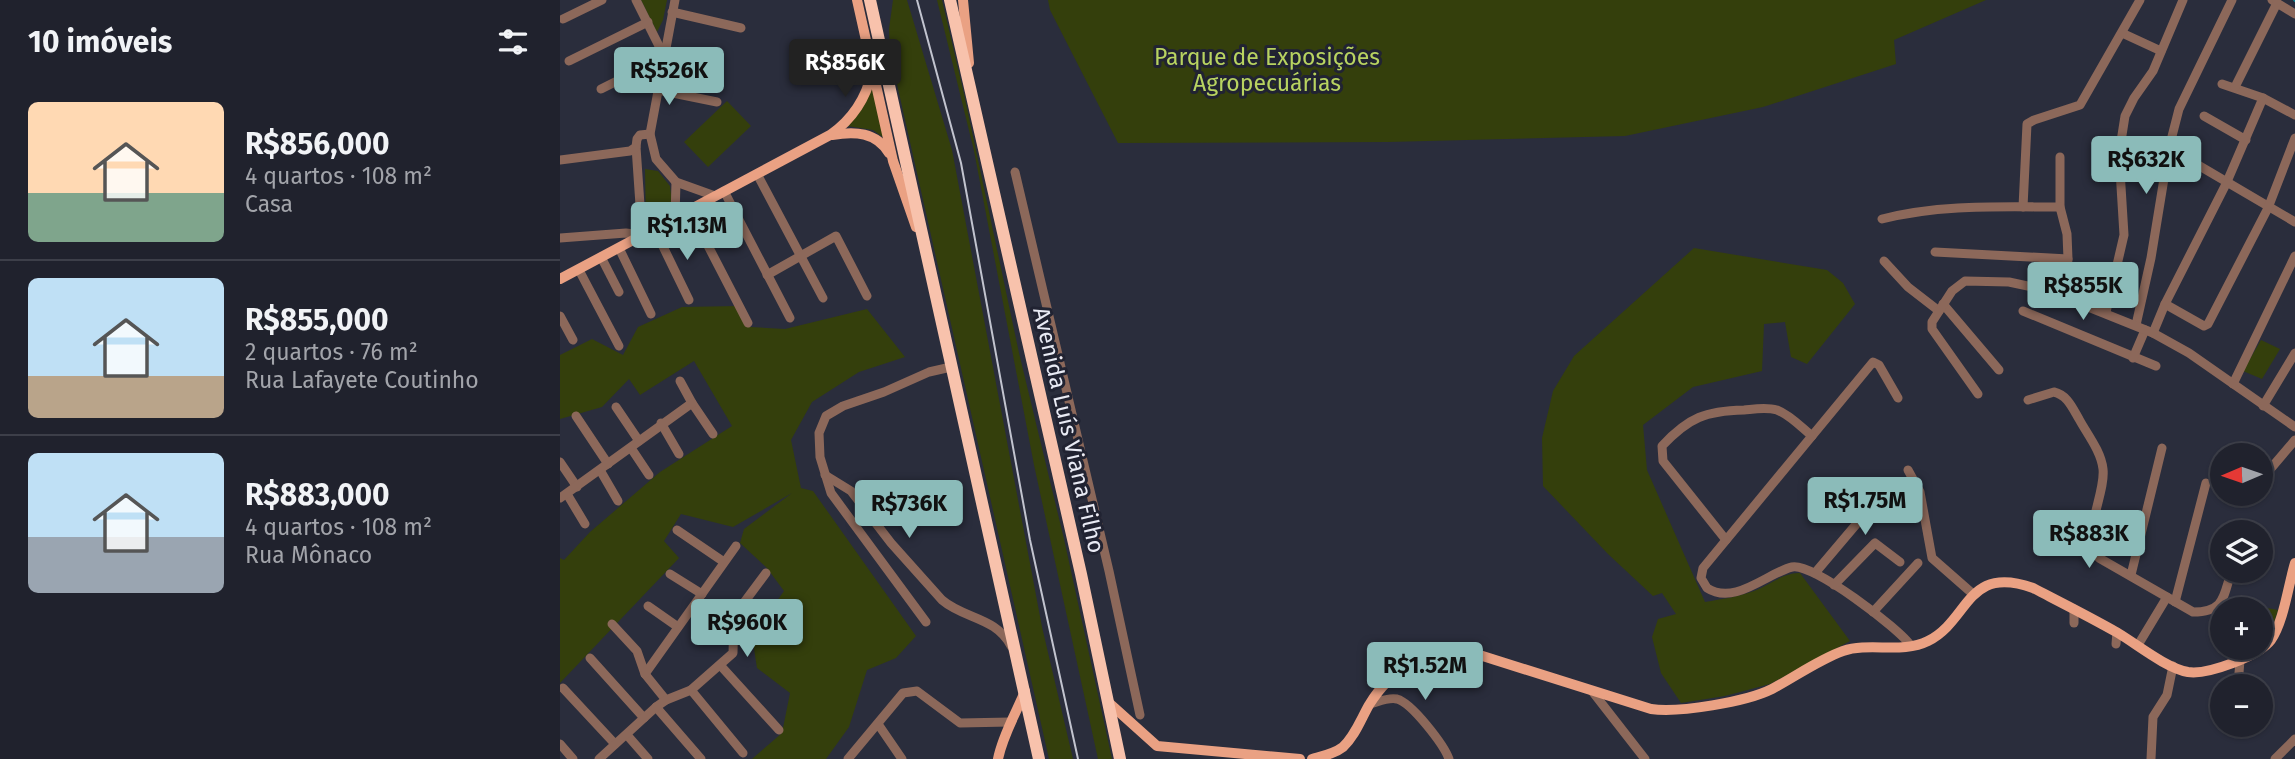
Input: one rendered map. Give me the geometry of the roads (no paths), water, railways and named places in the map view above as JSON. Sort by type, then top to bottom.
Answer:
[{"type":"highway","points":[[870,0],[1039,759]]},
{"type":"highway","name":"Avenida Luís Viana Filho","points":[[950,0],[1121,759]]},
{"type":"main road","points":[[857,0],[893,161],[930,268]]},
{"type":"main road","name":"Avenida Luís Viana Filho","points":[[963,0],[975,111]]},
{"type":"main road","points":[[560,279],[830,135],[850,118],[859,106],[872,72]]},
{"type":"main road","points":[[830,135],[847,132],[870,136],[879,141],[893,161]]},
{"type":"main road","points":[[2273,635],[2295,564]]},
{"type":"main road","points":[[1312,759],[1343,747],[1392,675],[1425,658],[1445,652],[1470,652],[1651,709],[1689,707],[1726,702],[1768,691],[1846,650],[1911,646],[1929,640],[1943,629],[1973,594],[1991,583],[2018,583],[2074,609],[2116,638],[2138,645],[2173,666],[2195,672],[2240,660]]},
{"type":"main road","points":[[996,758],[1003,736],[1025,691]]},
{"type":"main road","points":[[1108,702],[1150,742],[1167,748],[1300,759]]},
{"type":"main road","points":[[1010,722],[1021,722],[1034,732]]},
{"type":"street","points":[[563,19],[602,0]]},
{"type":"street","points":[[636,0],[665,55]]},
{"type":"street","points":[[674,0],[650,134],[656,159],[676,182],[720,193],[790,318]]},
{"type":"street","points":[[2023,207],[2027,124],[2080,105],[2140,0]]},
{"type":"street","points":[[2106,312],[2124,235],[2119,154],[2121,131],[2128,108],[2151,76],[2183,0]]},
{"type":"street","points":[[2136,325],[2151,258],[2169,148],[2179,109],[2232,0]]},
{"type":"street","points":[[2235,87],[2274,1],[2295,13]]},
{"type":"street","points":[[672,12],[741,28]]},
{"type":"street","points":[[569,61],[648,22]]},
{"type":"street","points":[[2122,33],[2161,51]]},
{"type":"street","points":[[601,89],[665,55],[718,62]]},
{"type":"street","points":[[2222,84],[2263,97],[2295,115]]},
{"type":"street","points":[[658,90],[717,102]]},
{"type":"street","points":[[2133,358],[2165,304],[2226,184],[2263,97]]},
{"type":"street","points":[[2204,116],[2246,139]]},
{"type":"street","points":[[560,239],[626,233],[642,235],[636,147],[640,135],[650,134]]},
{"type":"street","points":[[2165,304],[2204,326],[2207,325],[2268,208],[2295,138]]},
{"type":"street","points":[[560,160],[626,152],[636,147]]},
{"type":"street","points":[[2169,148],[2226,184],[2295,222]]},
{"type":"street","points":[[2060,157],[2060,207],[2067,234],[2068,259],[2065,296]]},
{"type":"street","points":[[1015,172],[1109,571],[1139,712],[1134,726]]},
{"type":"street","points":[[757,174],[823,298]]},
{"type":"street","points":[[675,217],[676,182]]},
{"type":"street","points":[[1882,219],[1925,210],[1974,206],[2060,207]]},
{"type":"street","points":[[689,209],[748,323]]},
{"type":"street","points":[[654,228],[688,300]]},
{"type":"street","points":[[767,275],[836,236],[867,296]]},
{"type":"street","points":[[618,247],[652,314]]},
{"type":"street","points":[[1935,252],[2068,259]]},
{"type":"street","points":[[2233,384],[2295,256]]},
{"type":"street","points":[[601,257],[619,292]]},
{"type":"street","points":[[1884,261],[1908,287],[1941,308],[1999,370]]},
{"type":"street","points":[[579,270],[619,346]]},
{"type":"street","points":[[1978,394],[1932,329],[1932,322],[1961,282],[2009,282],[2065,296],[2149,331],[2189,353],[2294,425]]},
{"type":"street","points":[[2023,312],[2156,366]]},
{"type":"street","points":[[560,316],[573,340]]},
{"type":"street","points":[[2263,406],[2295,353]]},
{"type":"street","points":[[1898,398],[1879,365],[1873,362],[1726,540],[1701,573],[1701,578],[1713,592],[1751,587],[1792,567],[1805,568],[1873,612],[1907,639],[1911,646]]},
{"type":"street","points":[[926,622],[831,494],[819,450],[819,433],[826,416],[843,406],[929,372],[951,367]]},
{"type":"street","points":[[680,381],[713,434]]},
{"type":"street","points":[[2028,400],[2054,392],[2065,397],[2093,444],[2103,469],[2091,539],[2093,553],[2193,612],[2216,608],[2228,583]]},
{"type":"street","points":[[585,524],[563,496],[692,403]]},
{"type":"street","points":[[616,407],[639,441]]},
{"type":"street","points":[[1726,540],[1663,461],[1662,446],[1672,435],[1702,415],[1730,410],[1775,410],[1812,436]]},
{"type":"street","points":[[576,416],[608,464]]},
{"type":"street","points":[[661,423],[678,454]]},
{"type":"street","points":[[2273,466],[2295,440]]},
{"type":"street","points":[[631,448],[649,475]]},
{"type":"street","points":[[2131,575],[2162,448]]},
{"type":"street","points":[[560,462],[577,487]]},
{"type":"street","points":[[600,470],[618,501]]},
{"type":"street","points":[[1908,470],[1920,492],[1932,558],[1973,594]]},
{"type":"street","points":[[825,475],[851,491],[891,543],[942,600],[987,621],[1006,638],[1019,663]]},
{"type":"street","points":[[2138,645],[2171,600],[2206,483]]},
{"type":"street","points":[[1815,573],[1859,521],[1858,513],[1843,499]]},
{"type":"street","points":[[677,530],[724,562]]},
{"type":"street","points":[[1834,585],[1875,543],[1900,562]]},
{"type":"street","points":[[645,674],[736,546]]},
{"type":"street","points":[[1873,612],[1918,563]]},
{"type":"street","points":[[599,759],[656,707],[691,690],[734,651],[734,616],[766,573]]},
{"type":"street","points":[[670,574],[702,594]]},
{"type":"street","points":[[2017,596],[2018,583]]},
{"type":"street","points":[[648,606],[678,627]]},
{"type":"street","points":[[987,621],[1000,619],[1007,608]]},
{"type":"street","points":[[2074,609],[2074,622]]},
{"type":"street","points":[[612,624],[639,654],[645,674],[670,699]]},
{"type":"street","points":[[590,658],[644,718]]},
{"type":"street","points":[[2239,673],[2240,660]]},
{"type":"street","points":[[720,665],[779,730]]},
{"type":"street","points":[[2151,759],[2153,717],[2167,695],[2173,666]]},
{"type":"street","points":[[563,688],[615,744]]},
{"type":"street","points":[[691,690],[743,753]]},
{"type":"street","points":[[853,757],[903,692],[914,690],[960,723],[1010,722]]},
{"type":"street","points":[[1592,691],[1645,759]]},
{"type":"street","points":[[1370,704],[1389,699],[1405,703],[1445,748],[1449,759]]},
{"type":"street","points":[[656,707],[701,759]]},
{"type":"street","points":[[878,724],[902,759]]},
{"type":"street","points":[[627,735],[648,759]]},
{"type":"street","points":[[2275,759],[2295,739]]},
{"type":"street","points":[[560,744],[573,759]]},
{"type":"railway","points":[[917,0],[961,163],[1030,540],[1078,759]]},
{"type":"park label","name":"Parque de Exposições Agropecuárias","points":[[1267,70]]}]
